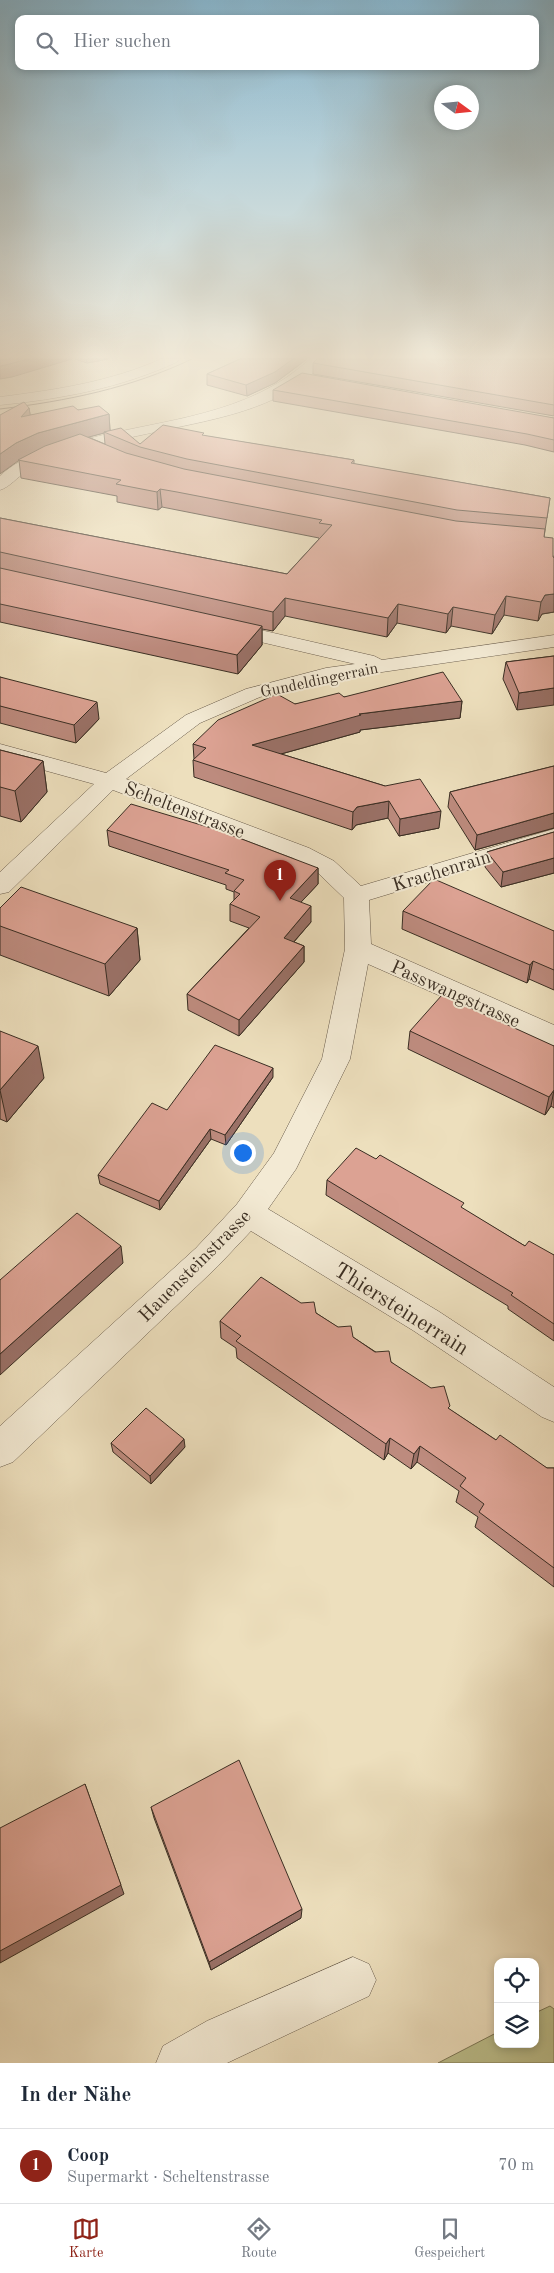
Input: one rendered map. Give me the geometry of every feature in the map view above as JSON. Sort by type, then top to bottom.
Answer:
[{"type":"street","points":[[0,485],[26,466],[46,455]]},
{"type":"street","points":[[203,624],[387,665]]},
{"type":"street","name":"Gundeldingerrain","points":[[0,886],[110,781],[193,719],[253,693],[326,674],[554,641]]},
{"type":"street","name":"Scheltenstrasse","points":[[0,751],[110,781],[301,853],[325,866],[356,896]]},
{"type":"street","name":"Krachenrain","points":[[356,896],[554,836]]},
{"type":"street","name":"Hauensteinstrasse","points":[[0,1450],[208,1257],[248,1213],[285,1161],[336,1059],[358,949],[356,896]]},
{"type":"street","name":"Passwangstrasse","points":[[358,949],[554,1036]]},
{"type":"street","name":"Thiersteinerrain","points":[[248,1213],[426,1321],[554,1406]]},
{"type":"street","points":[[180,2063],[224,2038],[353,1980]]},
{"type":"green space","points":[[550,2006],[554,2009],[554,2063],[438,2063],[494,2034],[494,2048],[539,2048],[539,2011]]},
{"type":"building","points":[[27,455],[134,455],[184,469],[456,521],[545,529],[544,537],[553,538],[554,594],[545,595],[541,602],[506,596],[495,615],[453,607],[448,614],[398,604],[388,618],[285,598],[273,612],[0,552],[0,518],[287,574],[332,525],[319,523],[322,520],[177,492],[160,489],[157,492],[116,484],[121,480],[18,460]]},
{"type":"building","points":[[172,455],[325,455],[354,460],[351,463],[550,498],[547,518],[457,510]]},
{"type":"building","points":[[0,568],[262,626],[237,655],[0,604]]},
{"type":"building","points":[[554,656],[554,688],[519,693],[506,662]]},
{"type":"building","points":[[443,672],[462,701],[359,714],[361,715],[252,745],[385,786],[420,779],[441,811],[400,819],[389,801],[357,807],[353,812],[193,760],[206,748],[193,744],[218,720],[277,694],[295,704],[339,693],[344,697]]},
{"type":"building","points":[[0,677],[97,702],[74,725],[0,706]]},
{"type":"building","points":[[0,750],[43,761],[15,791],[0,787]]},
{"type":"building","points":[[554,766],[554,813],[477,835],[450,792]]},
{"type":"building","points":[[131,804],[218,830],[318,868],[290,898],[311,906],[284,938],[304,946],[239,1020],[187,994],[260,917],[230,904],[240,894],[234,891],[244,880],[225,873],[229,870],[107,830]]},
{"type":"building","points":[[554,832],[554,858],[503,872],[487,852]]},
{"type":"building","points":[[434,879],[554,931],[554,970],[533,961],[530,965],[403,911]]},
{"type":"building","points":[[21,887],[137,928],[105,964],[0,926],[0,908]]},
{"type":"building","points":[[442,995],[554,1046],[554,1090],[549,1097],[410,1031]]},
{"type":"building","points":[[0,1031],[38,1046],[0,1090]]},
{"type":"building","points":[[215,1045],[273,1068],[225,1135],[210,1129],[159,1201],[98,1175],[152,1103],[167,1110]]},
{"type":"building","points":[[356,1148],[376,1159],[380,1155],[464,1203],[461,1207],[525,1246],[529,1241],[554,1255],[554,1324],[511,1295],[513,1293],[327,1180]]},
{"type":"building","points":[[77,1213],[121,1246],[0,1354],[0,1280]]},
{"type":"building","points":[[261,1277],[301,1303],[314,1302],[316,1313],[338,1327],[351,1326],[353,1337],[375,1352],[389,1351],[391,1362],[431,1388],[444,1386],[450,1406],[448,1408],[496,1440],[500,1435],[547,1468],[554,1468],[554,1568],[479,1512],[484,1504],[460,1486],[466,1478],[420,1446],[414,1454],[390,1438],[386,1444],[236,1341],[241,1336],[220,1321]]},
{"type":"building","points":[[146,1408],[184,1439],[150,1476],[111,1443]]},
{"type":"building","points":[[239,1760],[302,1909],[209,1962],[151,1807]]},
{"type":"building","points":[[85,1784],[121,1885],[0,1951],[0,1828]]},
{"type":"place","name":"Coop","points":[[280,901]]}]
